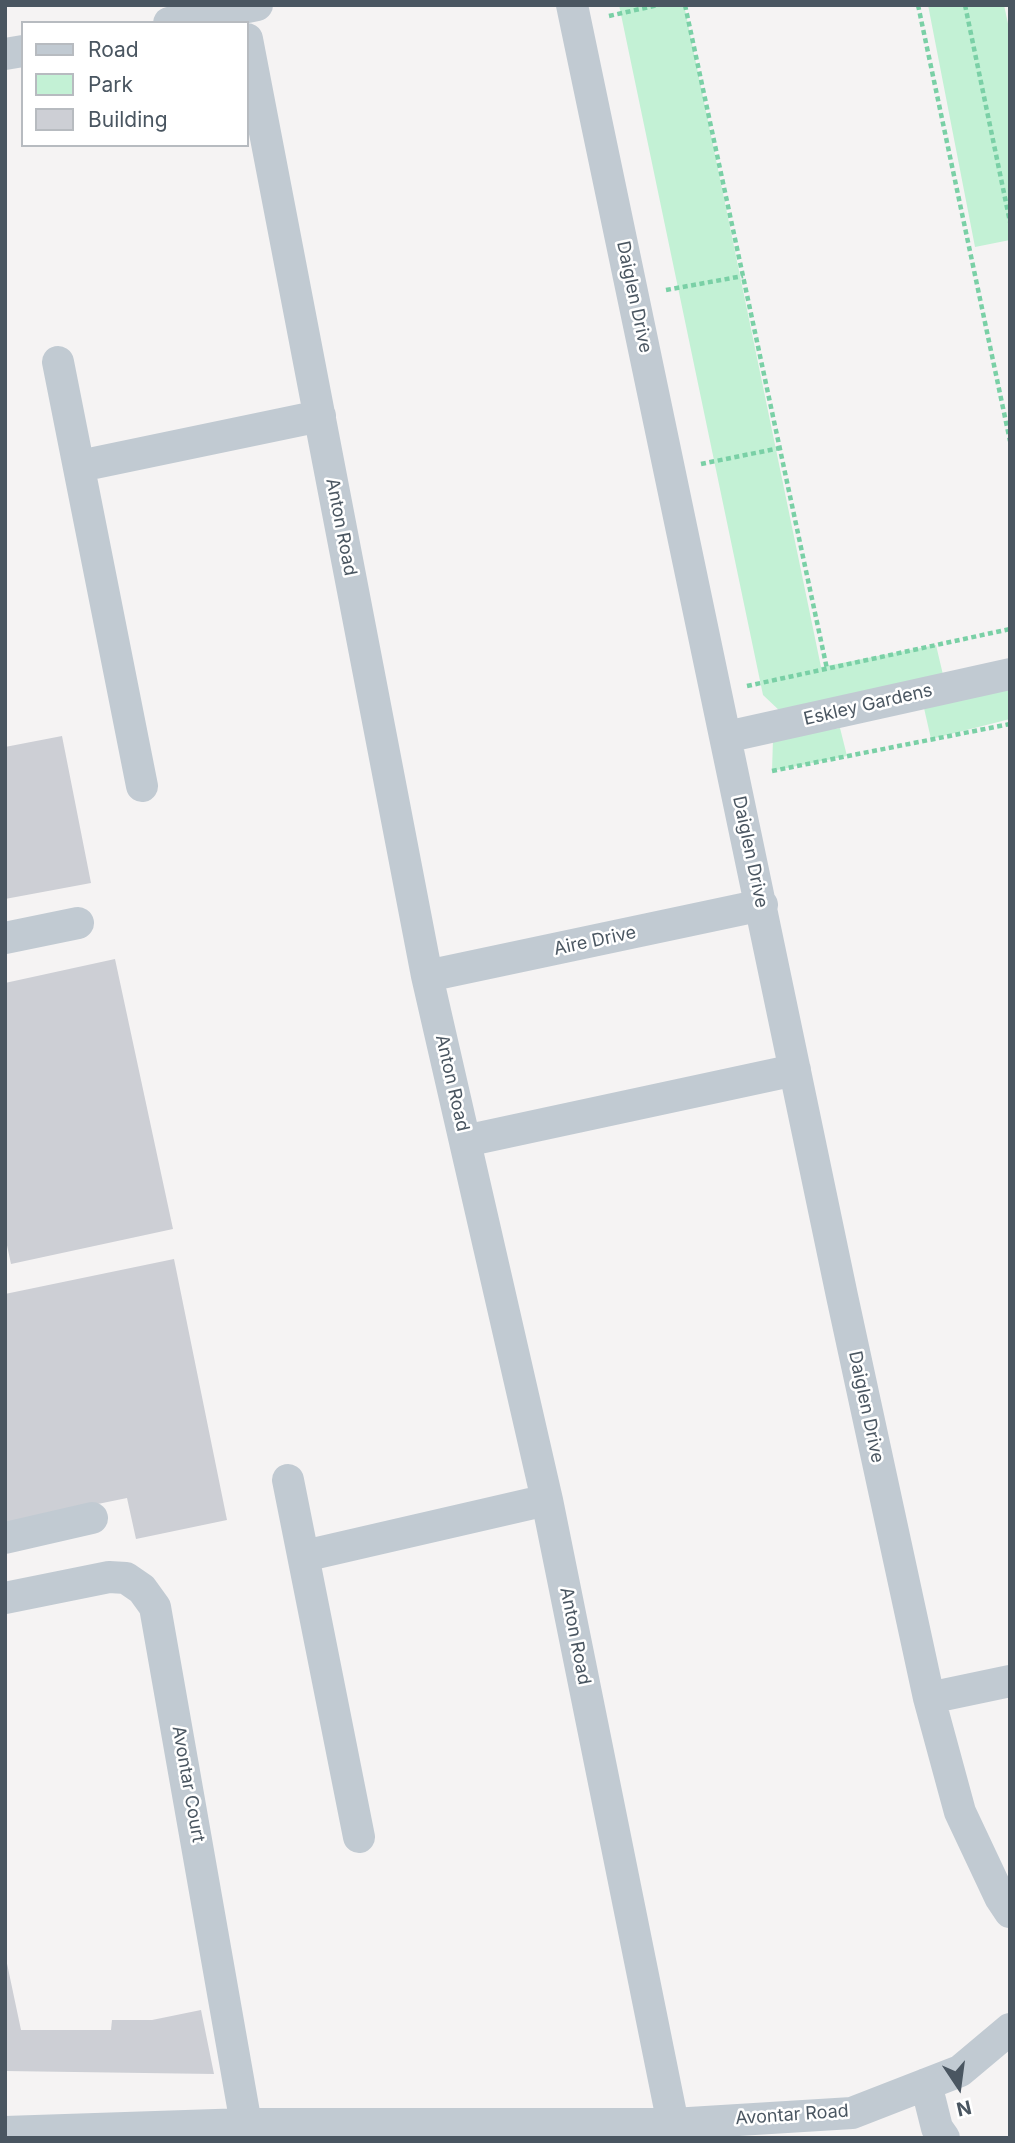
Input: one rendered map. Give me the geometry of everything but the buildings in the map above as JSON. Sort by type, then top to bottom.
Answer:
[{"type":"street","name":"Daiglen Drive","points":[[572,5],[929,1698],[960,1812],[1000,1897],[1010,1912]]},
{"type":"street","points":[[208,21],[247,19]]},
{"type":"street","name":"Anton Road","points":[[248,24],[427,976],[547,1500],[673,2123]]},
{"type":"street","points":[[58,362],[94,463],[142,786]]},
{"type":"street","points":[[94,463],[320,416]]},
{"type":"street","name":"Eskley Gardens","points":[[726,737],[1010,674]]},
{"type":"street","name":"Aire Drive","points":[[427,976],[762,905]]},
{"type":"street","points":[[5,938],[78,923]]},
{"type":"street","points":[[465,1141],[795,1070]]},
{"type":"street","points":[[288,1480],[359,1837]]},
{"type":"street","points":[[304,1556],[547,1500]]},
{"type":"street","points":[[5,1538],[92,1518]]},
{"type":"street","name":"Avontar Court","points":[[5,1598],[126,1578],[142,1589],[155,1607],[246,2124]]},
{"type":"street","points":[[929,1698],[1010,1681]]},
{"type":"street","name":"Avontar Road","points":[[5,2132],[246,2124],[673,2123],[852,2113],[960,2071],[1010,2029]]},
{"type":"street","points":[[926,2084],[937,2128],[944,2138]]},
{"type":"path","points":[[609,16],[658,5]]},
{"type":"path","points":[[685,5],[827,669]]},
{"type":"path","points":[[918,5],[1010,441]]},
{"type":"path","points":[[965,5],[1010,222]]},
{"type":"path","points":[[666,290],[743,276]]},
{"type":"path","points":[[701,464],[780,448]]},
{"type":"path","points":[[747,686],[1010,629]]},
{"type":"path","points":[[772,771],[1010,724]]},
{"type":"green space","points":[[619,5],[684,5],[821,667],[936,645],[944,679],[781,712],[763,695]]},
{"type":"green space","points":[[928,5],[1004,5],[1010,33],[1010,240],[975,247]]},
{"type":"green space","points":[[1010,689],[1010,719],[931,739],[924,708]]},
{"type":"green space","points":[[840,728],[847,756],[772,771],[773,739]]}]
